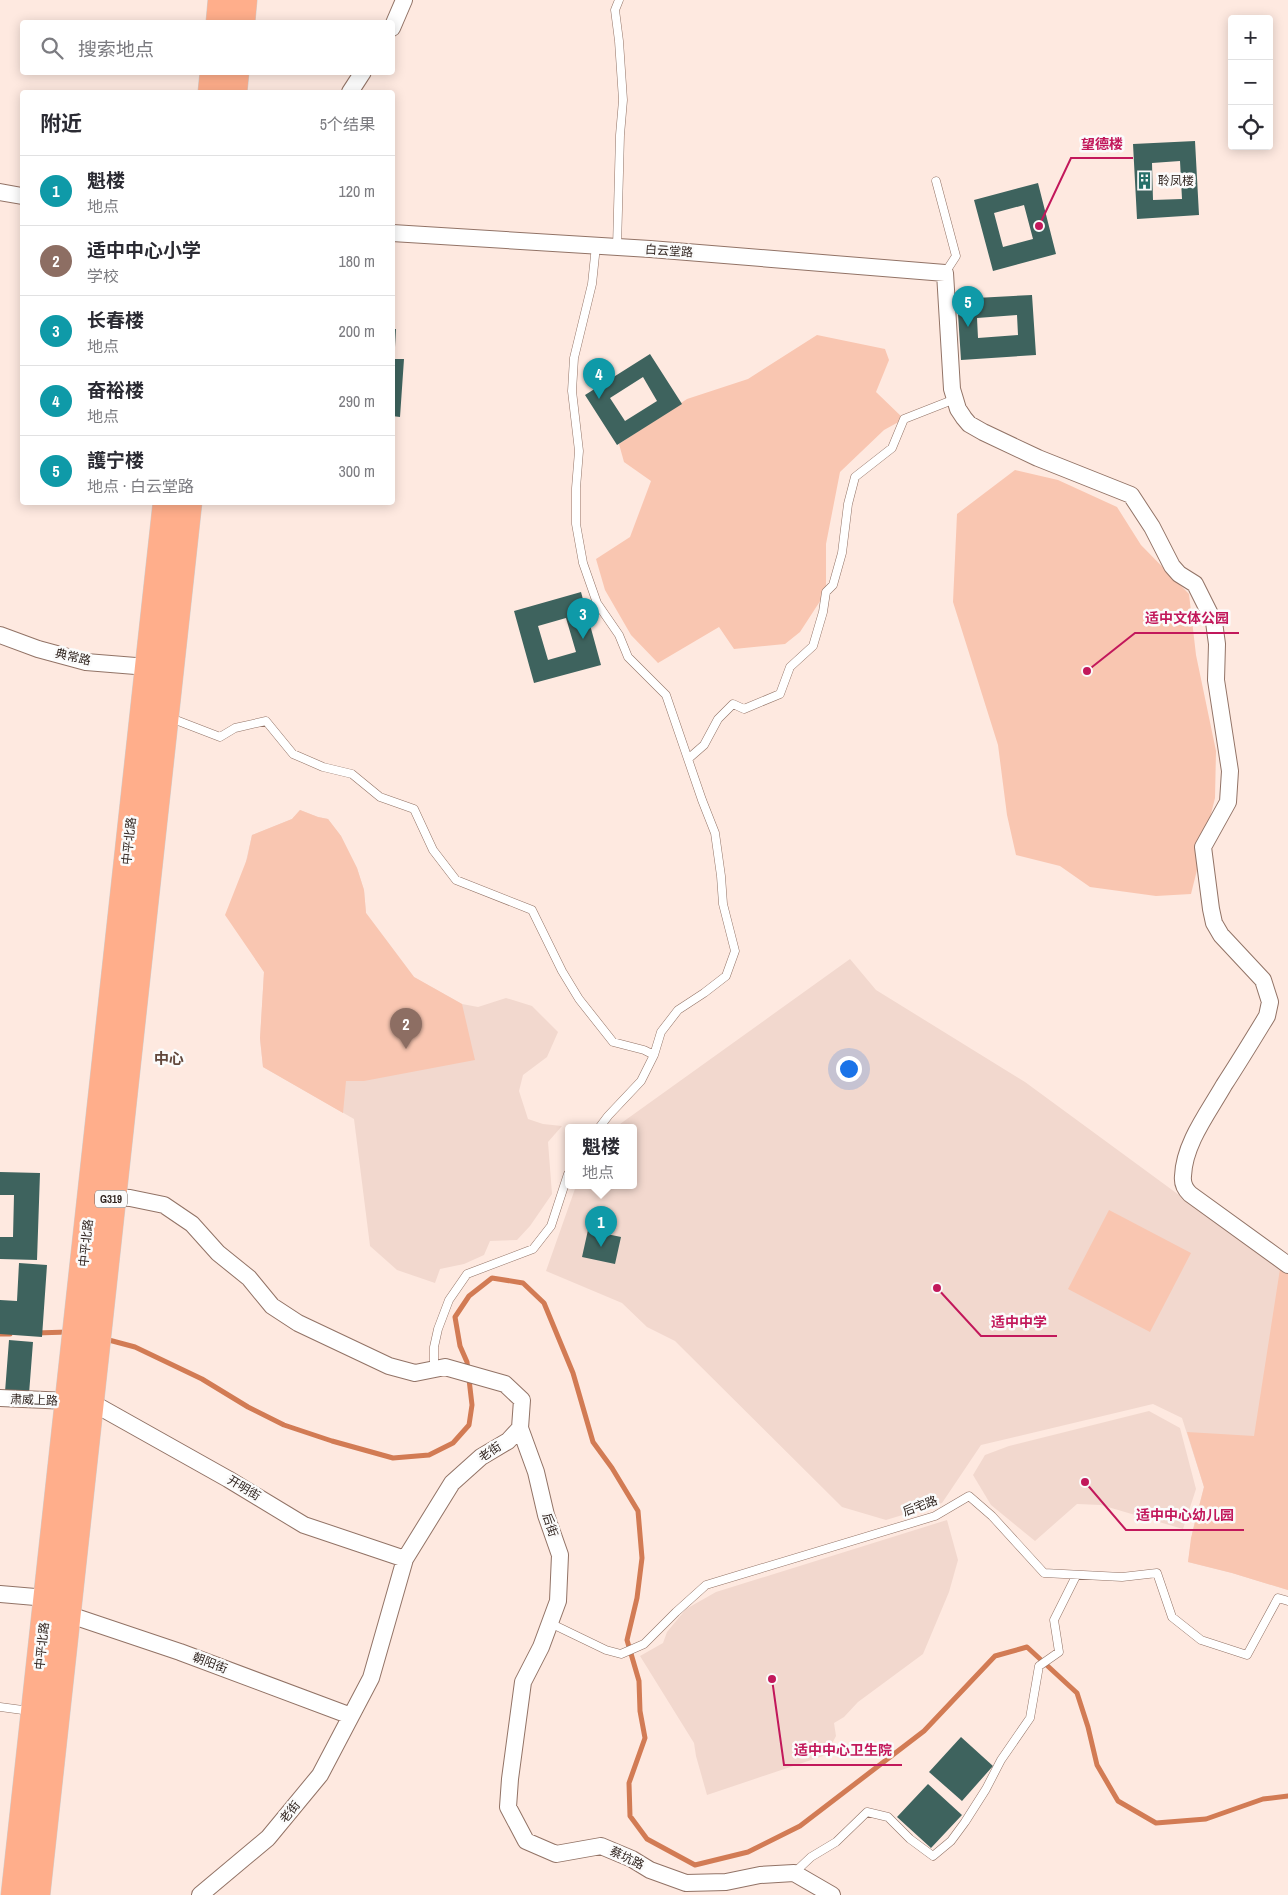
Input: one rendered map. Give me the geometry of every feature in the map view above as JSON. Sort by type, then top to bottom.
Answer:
[{"type":"highway","points":[[220,20],[222,0]]},
{"type":"highway","points":[[241,20],[243,0]]},
{"type":"highway","points":[[212,90],[214,75]]},
{"type":"highway","points":[[233,90],[235,75]]},
{"type":"highway","name":"中平北路","points":[[79,1401],[148,667],[166,505]]},
{"type":"highway","name":"G319","points":[[36,1895],[57,1606],[79,1401],[112,1197],[188,505]]},
{"type":"highway","name":"中平北路","points":[[15,1895],[35,1712],[57,1606]]},
{"type":"street","points":[[395,21],[404,0]]},
{"type":"street","points":[[351,90],[361,75]]},
{"type":"street","points":[[0,192],[20,196]]},
{"type":"street","name":"白云堂路","points":[[395,233],[617,247],[946,273]]},
{"type":"street","points":[[946,273],[954,399],[964,418],[975,429],[1038,458],[1131,494],[1152,527],[1172,566],[1179,574],[1195,584],[1214,622],[1217,644],[1216,680],[1230,771],[1228,802],[1203,847],[1210,909],[1214,923],[1221,935],[1263,980],[1270,1002],[1267,1016],[1198,1130],[1189,1150],[1183,1182],[1190,1194],[1288,1265]]},
{"type":"street","name":"典常路","points":[[0,636],[86,662],[148,667]]},
{"type":"street","points":[[112,1197],[130,1198],[164,1205],[192,1224],[218,1252],[248,1278],[272,1306],[298,1323],[390,1366],[415,1373],[445,1367],[505,1384],[522,1400],[520,1428]]},
{"type":"street","name":"肃威上路","points":[[0,1398],[79,1401]]},
{"type":"street","name":"开明街","points":[[79,1401],[228,1479],[304,1525],[405,1559]]},
{"type":"street","name":"老街","points":[[200,1895],[268,1838],[320,1775],[371,1678],[405,1559],[452,1483],[481,1457],[508,1441],[520,1428]]},
{"type":"street","name":"后街","points":[[520,1428],[536,1472],[546,1514],[560,1555],[558,1601],[550,1623]]},
{"type":"street","name":"朝阳街","points":[[0,1594],[57,1606],[351,1716]]},
{"type":"street","name":"蔡坑路","points":[[550,1623],[541,1647],[523,1682],[510,1779],[508,1807],[526,1841],[556,1854],[601,1846],[632,1859],[650,1870],[686,1883],[726,1882],[760,1874],[794,1873]]},
{"type":"street","points":[[794,1873],[832,1895]]},
{"type":"lane","points":[[617,247],[620,135],[623,100],[615,10],[619,0]]},
{"type":"lane","points":[[936,181],[956,256],[946,273]]},
{"type":"lane","points":[[596,246],[592,284],[574,358],[572,391],[579,451],[576,488],[578,534],[583,563],[597,603],[619,635],[628,657],[666,695],[715,833],[722,876],[723,904],[735,951],[726,976],[678,1010],[661,1032],[654,1055],[641,1081],[602,1124]]},
{"type":"lane","points":[[688,759],[704,745],[718,720],[733,704],[744,709],[780,694],[790,667],[813,646],[823,612],[826,592],[833,585],[842,553],[848,504],[855,477],[892,448],[904,419],[954,399]]},
{"type":"lane","points":[[164,716],[220,737],[235,728],[266,721],[293,754],[323,767],[352,774],[380,796],[414,809],[433,850],[456,880],[532,910],[562,971],[580,999],[613,1042],[644,1050],[654,1055]]},
{"type":"lane","points":[[434,1369],[434,1347],[438,1329],[449,1300],[467,1274],[533,1249],[551,1226],[565,1183]]},
{"type":"lane","name":"后宅路","points":[[550,1623],[606,1650],[620,1654],[644,1644],[706,1585],[935,1516],[969,1496],[992,1516],[1044,1573],[1122,1577],[1157,1573],[1172,1617],[1201,1640],[1247,1655],[1278,1598],[1288,1600]]},
{"type":"lane","points":[[794,1873],[836,1842],[868,1812],[888,1817],[910,1839],[933,1856],[951,1841],[986,1790],[1001,1760],[1030,1718],[1039,1666],[1059,1652],[1054,1620],[1076,1576]]},
{"type":"lane","points":[[0,1707],[35,1712]]},
{"type":"shaded area","points":[[817,335],[885,349],[889,360],[876,392],[904,419],[884,430],[840,472],[826,544],[826,592],[800,632],[785,644],[734,649],[719,627],[658,663],[631,635],[605,590],[596,559],[630,537],[651,481],[624,462],[619,444],[687,399],[748,379]]},
{"type":"shaded area","points":[[1015,470],[1058,480],[1117,507],[1141,545],[1189,594],[1196,655],[1216,751],[1215,798],[1191,894],[1156,896],[1090,887],[1060,866],[1016,855],[1007,815],[998,745],[953,602],[957,514]]},
{"type":"shaded area","points":[[300,810],[328,819],[341,836],[357,868],[364,890],[366,913],[414,977],[462,1004],[478,1007],[506,998],[532,1006],[558,1032],[547,1057],[523,1075],[519,1091],[528,1119],[543,1124],[562,1126],[548,1142],[552,1194],[530,1226],[517,1240],[490,1241],[484,1255],[464,1264],[440,1269],[435,1283],[397,1270],[370,1246],[354,1119],[263,1067],[260,1040],[264,972],[237,930],[246,861],[252,835],[292,819]]},
{"type":"shaded area","points":[[300,810],[328,819],[341,836],[357,868],[364,890],[366,913],[414,977],[462,1004],[475,1060],[364,1081],[346,1081],[343,1113],[263,1067],[260,1038],[264,972],[225,915],[247,859],[252,835],[292,819]]},
{"type":"shaded area","points":[[850,959],[876,990],[1025,1082],[1280,1269],[1288,1272],[1288,1590],[1188,1562],[1193,1529],[1204,1487],[1182,1418],[1153,1404],[981,1445],[942,1503],[886,1520],[842,1507],[675,1341],[647,1327],[622,1303],[546,1271],[575,1189],[637,1189],[637,1124],[620,1124]]},
{"type":"shaded area","points":[[1109,1210],[1191,1253],[1150,1332],[1068,1289]]},
{"type":"shaded area","points":[[1280,1269],[1288,1272],[1288,1590],[1188,1562],[1191,1538],[1204,1487],[1187,1432],[1254,1436]]},
{"type":"shaded area","points":[[1149,1411],[1180,1428],[1196,1489],[1183,1529],[1101,1505],[1077,1504],[1035,1541],[991,1505],[973,1475],[985,1455],[1009,1446]]},
{"type":"shaded area","points":[[947,1520],[958,1560],[949,1592],[923,1654],[858,1702],[844,1717],[834,1723],[836,1736],[826,1755],[707,1795],[694,1743],[640,1656],[663,1643],[667,1632],[686,1609],[716,1592]]},
{"type":"building","name":"聆凤楼","points":[[1195,141],[1199,215],[1137,219],[1133,144]],"holes":[[[1180,161],[1182,199],[1153,200],[1152,163]]]},
{"type":"building","points":[[1038,183],[1056,254],[993,271],[974,200]],"holes":[[[1024,205],[1033,239],[1003,247],[994,213]]]},
{"type":"building","points":[[1032,295],[1036,355],[961,360],[957,299]],"holes":[[[1017,315],[1018,335],[978,338],[977,318]]]},
{"type":"building","points":[[650,354],[682,404],[617,445],[585,395]],"holes":[[[643,377],[657,401],[625,421],[610,398]]]},
{"type":"building","points":[[395,359],[404,359],[400,417],[395,416]]},
{"type":"building","points":[[581,592],[601,665],[534,683],[514,611]],"holes":[[[566,618],[576,652],[548,660],[538,626]]]},
{"type":"building","points":[[0,1172],[40,1173],[37,1260],[0,1259],[0,1237],[13,1237],[14,1195],[0,1195]]},
{"type":"building","points":[[588,1230],[621,1237],[615,1264],[582,1257]]},
{"type":"building","points":[[19,1263],[47,1265],[42,1337],[0,1334],[0,1300],[17,1301]]},
{"type":"building","points":[[9,1340],[33,1342],[29,1394],[5,1392]]},
{"type":"building","points":[[961,1737],[993,1766],[962,1801],[929,1772]]},
{"type":"building","points":[[928,1784],[962,1815],[931,1848],[897,1817]]},
{"type":"waterway","points":[[105,1339],[135,1347],[202,1379],[248,1407],[284,1425],[393,1458],[429,1455],[453,1443],[469,1425],[472,1405],[467,1362],[460,1346],[455,1317],[469,1296],[492,1278],[523,1283],[544,1303],[573,1373],[593,1442],[612,1468],[638,1511],[642,1558],[637,1598],[627,1640],[639,1681],[640,1711],[645,1738],[629,1783],[630,1816],[647,1839],[695,1865],[748,1852],[800,1826],[924,1731],[995,1656],[1027,1647],[1077,1693],[1097,1765],[1118,1801],[1156,1823],[1206,1819],[1263,1799],[1288,1796]]},
{"type":"waterway","points":[[36,1333],[68,1332]]},
{"type":"waterway","points":[[0,1334],[10,1334]]},
{"type":"place","name":"聆凤楼","points":[[1144,181]]},
{"type":"place","name":"望德楼","points":[[1039,226]]},
{"type":"place","name":"護宁楼","points":[[968,327]]},
{"type":"place","name":"奋裕楼","points":[[599,399]]},
{"type":"place","name":"长春楼","points":[[583,639]]},
{"type":"place","name":"适中文体公园","points":[[1087,671]]},
{"type":"place","name":"适中中心小学","points":[[406,1049]]},
{"type":"place","name":"魁楼","points":[[601,1247]]},
{"type":"place","name":"适中中学","points":[[937,1288]]},
{"type":"place","name":"适中中心幼儿园","points":[[1085,1482]]},
{"type":"place","name":"适中中心卫生院","points":[[772,1679]]},
{"type":"district","name":"中心","points":[[169,1059]]}]
